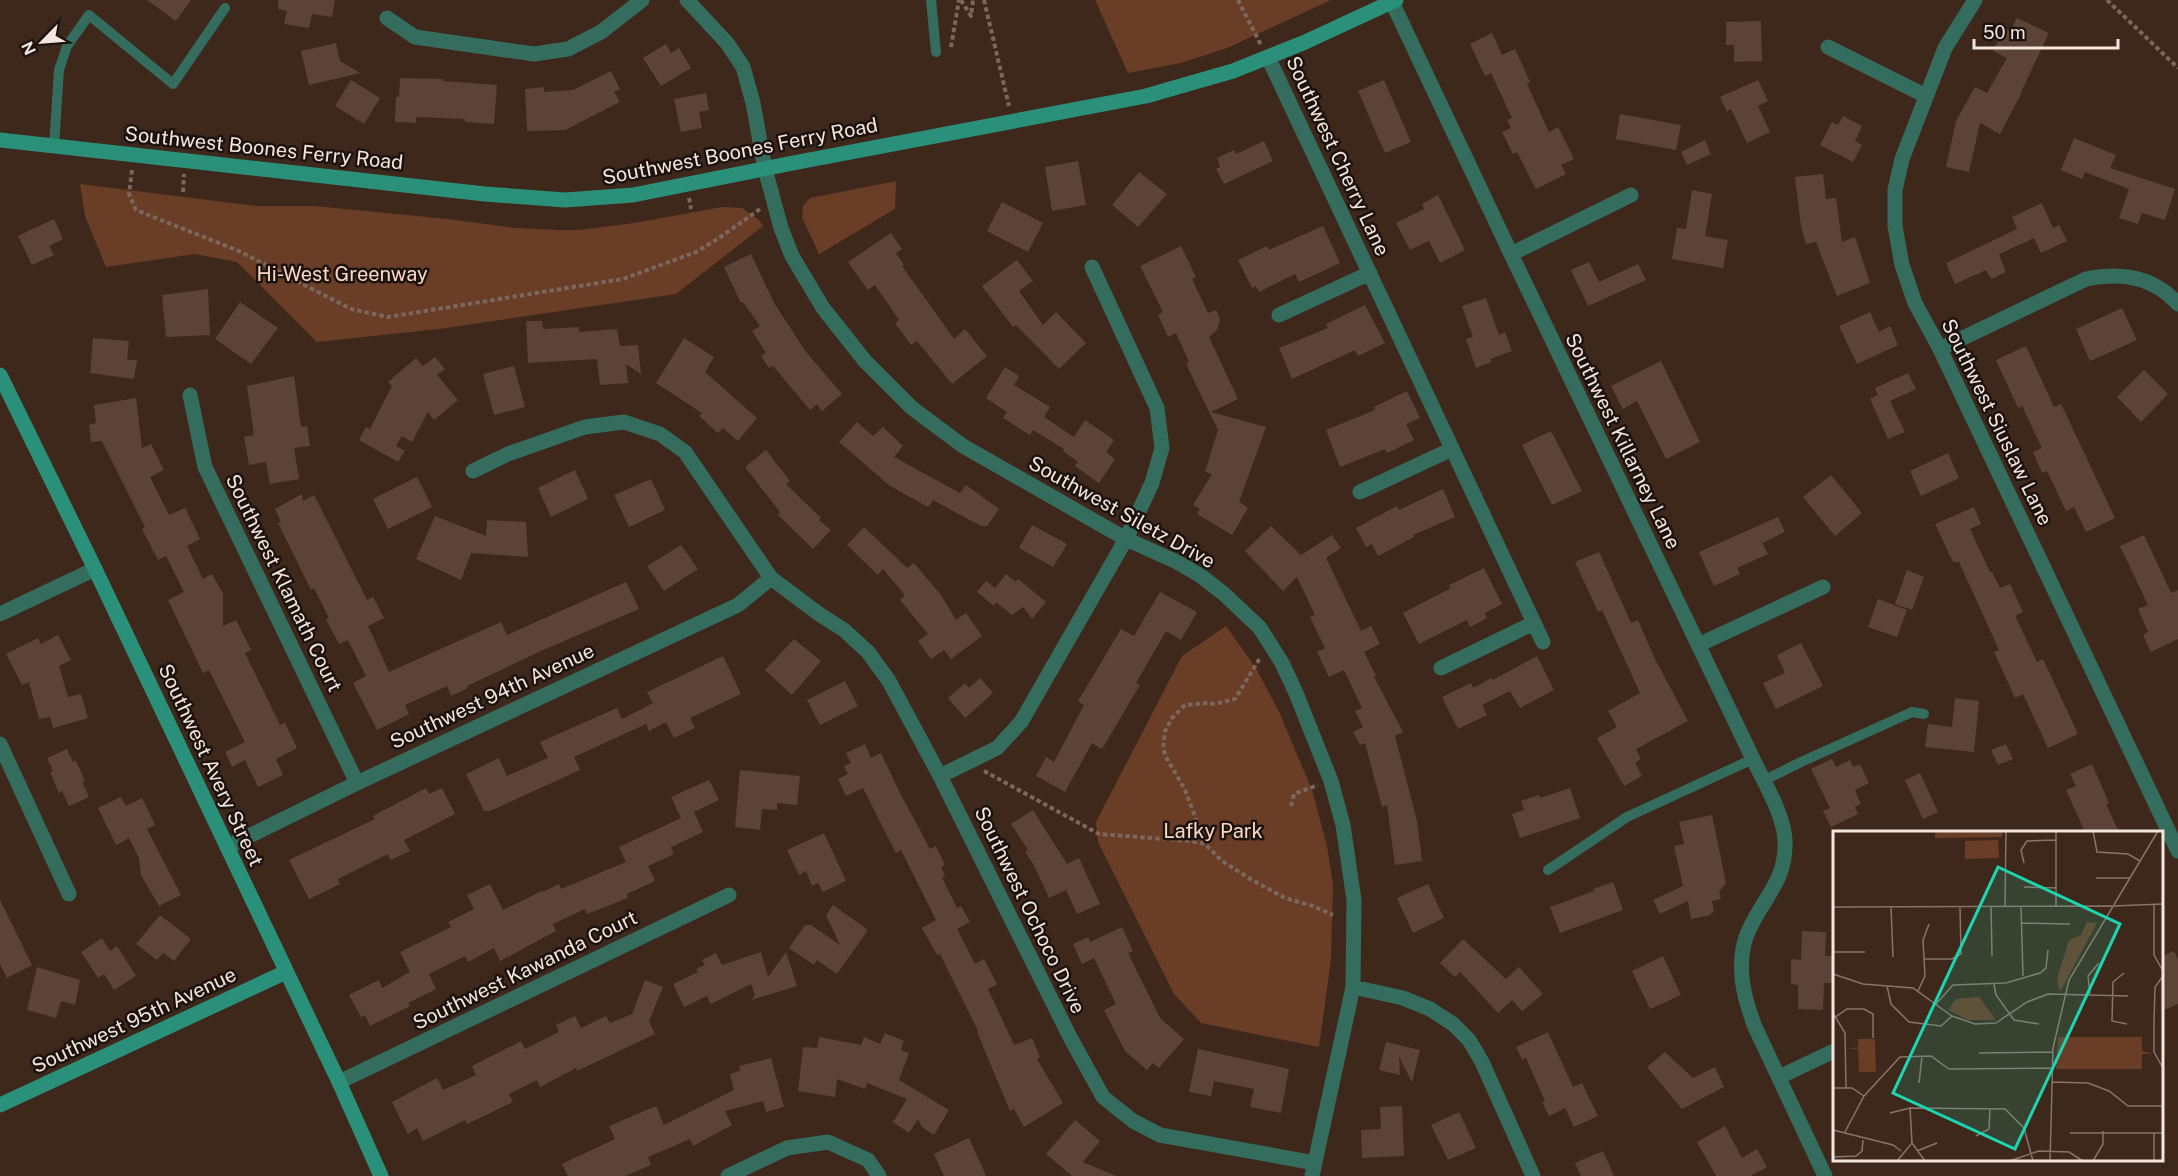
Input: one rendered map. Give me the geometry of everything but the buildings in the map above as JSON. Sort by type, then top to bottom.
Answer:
[{"type":"main road","name":"Southwest Boones Ferry Road","points":[[0,140],[485,194],[565,200],[633,195],[1156,93],[1214,77],[1268,57],[1394,1]]},
{"type":"main road","name":"Southwest Avery Street","points":[[0,375],[95,568],[339,1082],[381,1176]]},
{"type":"main road","name":"Southwest 95th Avenue","points":[[0,1105],[286,972]]},
{"type":"street","points":[[387,18],[415,37],[534,54],[568,49],[601,32],[642,0]]},
{"type":"street","name":"Southwest Siletz Drive","points":[[687,0],[727,43],[743,67],[753,103],[772,199],[792,256],[823,308],[865,361],[912,408],[963,446],[1126,539],[1177,562],[1201,576],[1249,616],[1260,628],[1282,663],[1331,781],[1343,825],[1354,900],[1353,987],[1313,1170]]},
{"type":"street","name":"Southwest Siuslaw Lane","points":[[1975,0],[1945,48],[1902,159],[1895,190],[1895,226],[1902,265],[1915,303],[1940,349],[2178,851]]},
{"type":"street","name":"Southwest Killarney Lane","points":[[1394,1],[1511,254],[1764,782],[1780,820],[1785,839],[1784,857],[1778,882],[1747,936],[1742,956],[1741,979],[1755,1027],[1825,1176]]},
{"type":"street","points":[[1828,47],[1926,96]]},
{"type":"street","name":"Southwest Cherry Lane","points":[[1268,57],[1543,642]]},
{"type":"street","points":[[1511,254],[1631,195]]},
{"type":"street","points":[[940,776],[997,748],[1021,722],[1126,539],[1152,483],[1162,448],[1157,408],[1092,267]]},
{"type":"street","name":"Southwest Cherry Lane","points":[[1279,315],[1370,273]]},
{"type":"street","points":[[1940,349],[2086,279],[2108,275],[2126,276],[2145,282],[2178,304]]},
{"type":"street","name":"Southwest Klamath Court","points":[[190,395],[205,466],[357,783]]},
{"type":"street","name":"Southwest Ochoco Drive","points":[[473,471],[508,454],[585,426],[624,422],[660,434],[684,452],[771,578],[843,630],[868,652],[889,681],[940,776],[1070,1037],[1103,1097],[1133,1121],[1160,1134],[1313,1170]]},
{"type":"street","points":[[1360,492],[1452,449]]},
{"type":"street","points":[[0,614],[95,568]]},
{"type":"street","name":"Southwest 94th Avenue","points":[[227,847],[357,783],[738,604],[771,578]]},
{"type":"street","points":[[1698,645],[1822,587]]},
{"type":"street","points":[[1441,668],[1534,623]]},
{"type":"street","points":[[0,744],[69,894]]},
{"type":"street","name":"Southwest Kawanda Court","points":[[339,1082],[729,895]]},
{"type":"street","points":[[1353,987],[1404,998],[1430,1009],[1453,1024],[1469,1040],[1482,1062],[1533,1176]]},
{"type":"street","points":[[1779,1077],[1833,1051]]},
{"type":"street","points":[[728,1176],[787,1148],[828,1142],[868,1160],[879,1176]]},
{"type":"lane","points":[[931,0],[936,52]]},
{"type":"lane","points":[[54,146],[59,70],[67,46],[89,15],[173,84],[225,8]]},
{"type":"lane","points":[[1764,782],[1801,762],[1912,712],[1924,714]]},
{"type":"lane","points":[[1548,870],[1627,817],[1753,759]]},
{"type":"path","points":[[960,0],[971,16],[973,0]]},
{"type":"path","points":[[951,50],[960,0]]},
{"type":"path","points":[[984,0],[1013,121]]},
{"type":"path","points":[[1238,0],[1268,57]]},
{"type":"path","points":[[2107,0],[2178,68]]},
{"type":"path","points":[[134,155],[129,194],[136,210],[239,251],[351,309],[388,317],[623,279],[696,252],[772,199]]},
{"type":"path","points":[[1269,641],[1235,699],[1215,704],[1185,705],[1165,731],[1163,748],[1185,790],[1205,844],[1222,861],[1285,898],[1313,906],[1333,915]]},
{"type":"path","points":[[974,759],[986,774],[1099,834],[1205,844]]},
{"type":"path","points":[[1291,806],[1292,798],[1298,791],[1331,781]]},
{"type":"green space","points":[[1095,0],[1331,0],[1227,48],[1181,63],[1128,73]]},
{"type":"green space","points":[[896,181],[895,209],[819,254],[802,217],[803,206],[810,198]]},
{"type":"green space","name":"Hi-West Greenway","points":[[80,184],[256,206],[314,206],[516,228],[579,230],[634,223],[722,207],[742,208],[759,220],[763,226],[676,294],[439,329],[317,342],[237,262],[195,254],[106,267],[85,216]]},
{"type":"green space","name":"Lafky Park","points":[[1226,626],[1256,668],[1280,714],[1312,790],[1327,846],[1333,885],[1331,960],[1319,1047],[1201,1023],[1174,994],[1098,842],[1096,822],[1182,656]]}]
